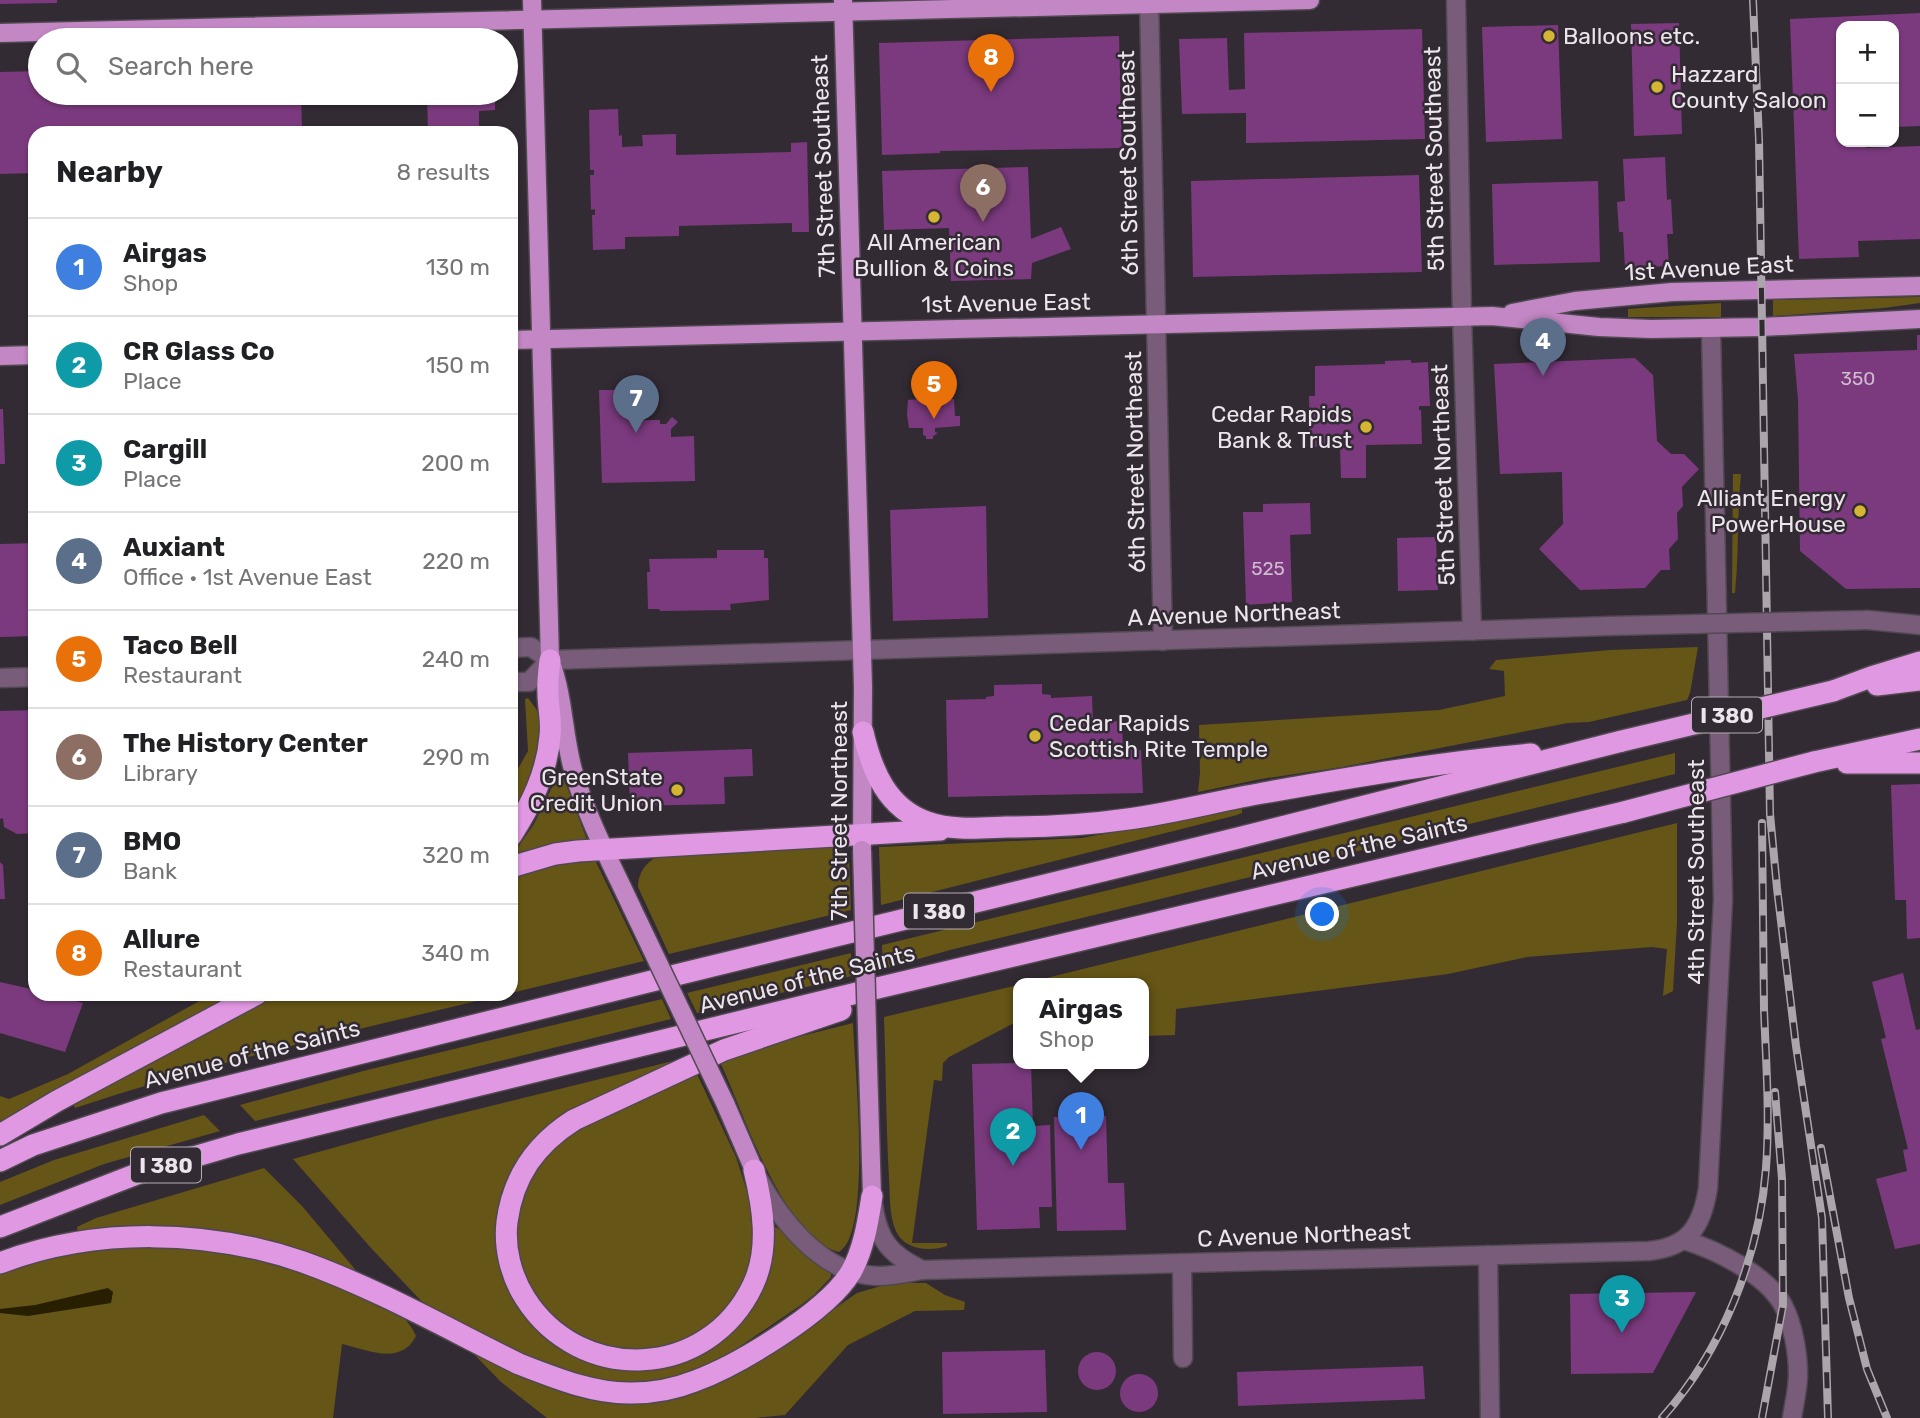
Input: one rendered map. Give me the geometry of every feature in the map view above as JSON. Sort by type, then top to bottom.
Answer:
[{"type":"highway","points":[[518,824],[533,799],[545,765],[550,737],[550,660]]},
{"type":"highway","points":[[1833,691],[1920,662]]},
{"type":"highway","name":"I 380","points":[[1833,691],[1920,680]]},
{"type":"highway","name":"Avenue of the Saints","points":[[0,1161],[33,1145],[161,1103],[285,1071],[1833,691]]},
{"type":"highway","points":[[863,732],[879,781],[893,800],[913,816],[957,829]]},
{"type":"highway","name":"Avenue of the Saints","points":[[0,1227],[142,1172],[238,1144],[1624,812],[1814,762],[1920,739]]},
{"type":"highway","points":[[518,865],[555,854],[604,850],[862,841],[957,829],[1090,824],[1421,766],[1593,749]]},
{"type":"highway","points":[[1814,762],[1920,763]]},
{"type":"highway","points":[[754,1170],[762,1202],[763,1223],[760,1264],[754,1283],[731,1317],[688,1351],[650,1360],[624,1360],[598,1355],[562,1339],[545,1325],[522,1293],[512,1272],[506,1231],[519,1177],[529,1160],[556,1132],[584,1115],[724,1050],[974,966]]},
{"type":"highway","points":[[0,1135],[57,1101],[244,1001]]},
{"type":"highway","points":[[0,1263],[46,1248],[112,1238],[183,1239],[241,1246],[300,1261],[359,1285],[543,1374],[591,1388],[631,1394],[697,1381],[782,1334],[824,1302],[839,1288],[851,1271],[862,1245],[872,1196]]},
{"type":"main road","points":[[532,0],[550,660],[558,682],[572,768],[586,809],[754,1170]]},
{"type":"main road","points":[[205,28],[532,20],[843,6],[1310,0]]},
{"type":"main road","name":"7th Street Southeast","points":[[843,6],[852,331]]},
{"type":"main road","points":[[0,33],[28,32]]},
{"type":"main road","name":"1st Avenue East","points":[[1502,316],[1575,300],[1672,292],[1920,286]]},
{"type":"main road","name":"1st Avenue East","points":[[518,340],[1502,316],[1600,327],[1712,328],[1920,319]]},
{"type":"main road","name":"7th Street Northeast","points":[[852,331],[872,1196]]},
{"type":"main road","points":[[0,356],[28,355]]},
{"type":"street","name":"5th Street Southeast","points":[[1456,0],[1462,317]]},
{"type":"street","name":"6th Street Southeast","points":[[1149,2],[1157,324]]},
{"type":"street","name":"5th Street Northeast","points":[[1462,317],[1472,631]]},
{"type":"street","name":"6th Street Northeast","points":[[1157,324],[1163,641]]},
{"type":"street","name":"4th Street Southeast","points":[[1684,1240],[1705,1208],[1708,1188],[1723,900],[1712,328]]},
{"type":"street","name":"A Avenue Northeast","points":[[518,648],[531,647],[550,660],[1868,620],[1920,615]]},
{"type":"street","points":[[1868,620],[1920,625]]},
{"type":"street","points":[[518,682],[529,681],[550,660]]},
{"type":"street","points":[[0,678],[28,677]]},
{"type":"street","points":[[754,1170],[776,1208],[791,1227],[822,1255],[851,1271]]},
{"type":"street","name":"7th Street Northeast","points":[[872,1196],[875,1217],[884,1243],[900,1258],[922,1270]]},
{"type":"street","name":"C Avenue Northeast","points":[[851,1271],[879,1276],[922,1270],[1649,1251],[1662,1250],[1684,1240]]},
{"type":"street","points":[[1684,1240],[1706,1247],[1737,1263],[1752,1273],[1783,1305],[1797,1355],[1798,1376],[1792,1418]]},
{"type":"street","points":[[1488,1255],[1490,1418]]},
{"type":"street","points":[[1182,1263],[1183,1358]]},
{"type":"shaded area","points":[[1920,297],[1920,303],[1884,308],[1773,316],[1773,300]]},
{"type":"shaded area","points":[[1721,303],[1721,317],[1628,317],[1628,309]]},
{"type":"shaded area","points":[[1733,474],[1741,474],[1735,593],[1732,593]]},
{"type":"shaded area","points":[[1698,647],[1687,700],[1589,722],[1568,723],[1198,792],[1199,725],[1439,710],[1505,696],[1504,671],[1489,669],[1496,660],[1610,650]]},
{"type":"shaded area","points":[[528,698],[538,712],[542,737],[535,766],[518,804],[518,769],[528,751],[525,699]]},
{"type":"shaded area","points":[[1675,753],[1675,774],[950,950],[883,969],[882,945]]},
{"type":"shaded area","points":[[557,777],[564,779],[587,840],[518,856],[518,847],[534,824]]},
{"type":"shaded area","points":[[1242,808],[1242,813],[1237,815],[881,905],[879,847],[1082,838]]},
{"type":"shaded area","points":[[1677,823],[1677,922],[1673,991],[1663,996],[1667,949],[1652,947],[1527,957],[1448,974],[1176,1009],[1175,1035],[1149,1036],[1149,978],[1046,978]]},
{"type":"shaded area","points":[[838,846],[849,859],[851,910],[669,954],[638,887],[644,868],[660,855]]},
{"type":"shaded area","points":[[594,858],[644,961],[518,991],[518,872]]},
{"type":"shaded area","points":[[851,953],[852,976],[697,1013],[687,993]]},
{"type":"shaded area","points":[[1013,986],[1013,1024],[949,1057],[943,1063],[942,1081],[934,1080],[912,1243],[947,1243],[947,1246],[926,1249],[911,1246],[900,1237],[894,1225],[887,1138],[884,1017]]},
{"type":"shaded area","points":[[662,999],[671,1019],[255,1121],[240,1105],[367,1070]]},
{"type":"shaded area","points":[[199,1001],[224,1001],[0,1122],[0,1096],[9,1099],[68,1074]]},
{"type":"shaded area","points":[[261,1001],[477,1001],[235,1061],[75,1108],[73,1102]]},
{"type":"shaded area","points":[[853,1023],[859,1182],[856,1214],[849,1238],[839,1252],[819,1242],[800,1224],[783,1199],[753,1140],[720,1062],[774,1043]]},
{"type":"shaded area","points":[[681,1059],[550,1128],[498,1246],[580,1356],[704,1350],[775,1227],[831,1272],[831,1277],[801,1305],[736,1349],[685,1376],[637,1385],[602,1380],[557,1368],[527,1357],[427,1307],[293,1159],[434,1120]]},
{"type":"shaded area","points":[[696,1072],[736,1157],[752,1207],[754,1245],[749,1272],[714,1323],[682,1342],[644,1351],[610,1350],[561,1327],[532,1295],[517,1253],[515,1229],[524,1185],[561,1137]]},
{"type":"shaded area","points":[[204,1115],[220,1131],[104,1164],[0,1205],[0,1182],[54,1160]]},
{"type":"shaded area","points":[[264,1168],[302,1206],[359,1274],[335,1264],[78,1233],[77,1227],[96,1218]]},
{"type":"shaded area","points":[[135,1247],[195,1250],[278,1265],[379,1303],[400,1315],[416,1336],[402,1351],[393,1353],[383,1354],[342,1344],[333,1418],[0,1418],[0,1274],[63,1255]]},
{"type":"shaded area","points":[[891,1283],[926,1283],[945,1295],[965,1302],[964,1310],[915,1311],[848,1345],[785,1415],[755,1418],[547,1418],[501,1382],[468,1348],[619,1402],[785,1343],[857,1293]]},
{"type":"shaded area","points":[[108,1288],[113,1292],[111,1303],[28,1316],[0,1313],[0,1309],[35,1305]]},
{"type":"building","points":[[0,0],[57,0],[57,3],[0,4]]},
{"type":"building","points":[[1920,13],[1920,126],[1899,127],[1899,21],[1836,21],[1836,147],[1920,146],[1920,239],[1858,241],[1859,257],[1799,259],[1790,19]]},
{"type":"building","name":"Hazzard County Saloon","points":[[1679,23],[1682,134],[1634,136],[1631,24]]},
{"type":"building","points":[[1558,25],[1562,139],[1486,142],[1482,27]]},
{"type":"building","points":[[1422,29],[1425,139],[1246,143],[1246,113],[1182,114],[1179,39],[1227,38],[1229,90],[1245,89],[1244,33]]},
{"type":"building","points":[[1119,36],[1122,148],[940,151],[882,155],[879,43]]},
{"type":"building","points":[[28,71],[28,105],[301,105],[302,126],[28,126],[28,173],[0,174],[0,72]]},
{"type":"building","points":[[427,105],[495,105],[495,110],[479,111],[479,126],[428,126]]},
{"type":"building","points":[[618,109],[622,147],[643,146],[642,135],[676,134],[676,155],[791,152],[791,143],[807,142],[809,232],[792,232],[792,223],[679,226],[679,236],[625,237],[625,249],[593,250],[592,215],[595,215],[595,209],[591,210],[590,175],[594,175],[594,170],[590,170],[589,110]]},
{"type":"building","points":[[1665,157],[1667,200],[1671,199],[1673,234],[1667,234],[1669,266],[1625,268],[1623,232],[1619,232],[1617,202],[1625,201],[1623,159]]},
{"type":"building","points":[[1028,167],[1031,239],[1061,227],[1071,249],[1032,263],[1031,279],[951,281],[949,228],[884,230],[882,171]]},
{"type":"building","points":[[1419,175],[1422,272],[1193,277],[1191,181]]},
{"type":"building","points":[[1598,181],[1600,262],[1494,265],[1492,184]]},
{"type":"building","name":"Alliant Energy PowerHouse","points":[[1917,335],[1920,335],[1920,588],[1846,589],[1800,551],[1798,400],[1794,354],[1917,350]]},
{"type":"building","points":[[1635,358],[1653,375],[1657,441],[1671,454],[1684,454],[1699,469],[1682,487],[1683,506],[1677,513],[1678,539],[1669,549],[1670,570],[1661,570],[1645,588],[1580,590],[1539,549],[1563,524],[1562,472],[1500,474],[1494,364]]},
{"type":"building","name":"Cedar Rapids Bank & Trust","points":[[1411,360],[1411,363],[1428,362],[1430,406],[1419,406],[1422,444],[1366,445],[1366,478],[1341,478],[1340,446],[1310,447],[1309,396],[1315,396],[1315,366],[1385,364],[1385,361]]},
{"type":"building","points":[[599,390],[638,390],[638,420],[660,420],[660,424],[666,424],[672,417],[678,422],[671,429],[671,437],[694,436],[695,481],[602,483]]},
{"type":"building","points":[[940,397],[954,399],[955,416],[960,416],[960,426],[935,428],[938,433],[933,439],[926,439],[923,428],[909,428],[908,400]]},
{"type":"building","points":[[0,409],[3,409],[5,464],[0,464]]},
{"type":"building","points":[[1310,503],[1311,534],[1290,535],[1292,602],[1246,605],[1243,512],[1263,512],[1263,504]]},
{"type":"building","points":[[986,506],[988,618],[893,621],[890,510]]},
{"type":"building","points":[[1436,537],[1438,590],[1398,591],[1397,538]]},
{"type":"building","points":[[28,543],[28,636],[0,637],[0,544]]},
{"type":"building","points":[[717,550],[764,550],[764,558],[768,558],[769,600],[730,604],[731,610],[648,609],[649,559],[717,558]]},
{"type":"building","name":"Cedar Rapids Scottish Rite Temple","points":[[1042,684],[1042,694],[1051,695],[1051,698],[1092,696],[1093,722],[1122,721],[1123,750],[1141,750],[1143,793],[948,797],[946,700],[986,699],[994,696],[994,685]]},
{"type":"building","points":[[28,710],[28,833],[17,834],[4,827],[3,818],[0,819],[0,711]]},
{"type":"building","name":"GreenState Credit Union","points":[[752,749],[753,776],[724,777],[725,804],[630,806],[628,753]]},
{"type":"building","points":[[1920,784],[1920,938],[1907,939],[1906,900],[1895,900],[1891,785]]},
{"type":"building","points":[[0,862],[3,865],[5,899],[0,899]]},
{"type":"building","points":[[1903,973],[1916,1030],[1920,1029],[1920,1244],[1895,1249],[1876,1179],[1907,1171],[1903,1150],[1908,1149],[1881,1039],[1886,1038],[1872,982]]},
{"type":"building","points":[[0,982],[28,988],[28,1001],[83,1003],[65,1052],[0,1033]]},
{"type":"building","points":[[1013,1063],[1013,1069],[1031,1069],[1033,1126],[1050,1125],[1052,1207],[1039,1207],[1040,1228],[977,1230],[972,1064]]},
{"type":"building","points":[[1106,1116],[1108,1183],[1124,1183],[1126,1230],[1057,1231],[1054,1117]]},
{"type":"building","points":[[1696,1292],[1653,1373],[1571,1374],[1570,1294]]},
{"type":"building","points":[[1045,1350],[1047,1412],[943,1414],[942,1352]]},
{"type":"building","points":[[1097,1352],[1110,1358],[1116,1371],[1110,1384],[1097,1390],[1084,1384],[1078,1371],[1084,1358]]},
{"type":"building","points":[[1423,1366],[1425,1399],[1238,1406],[1237,1372]]},
{"type":"building","points":[[1139,1374],[1152,1380],[1158,1393],[1152,1406],[1139,1412],[1126,1406],[1120,1393],[1126,1380]]},
{"type":"railway","points":[[1753,0],[1759,140],[1770,814],[1796,1046],[1822,1218],[1828,1418]]},
{"type":"railway","points":[[1662,1418],[1703,1363],[1734,1302],[1746,1269],[1762,1202],[1768,1128],[1762,823]]},
{"type":"railway","points":[[1762,1418],[1783,1305],[1782,1179],[1775,1092]]},
{"type":"railway","points":[[1821,1148],[1849,1298],[1867,1369],[1887,1418]]},
{"type":"place","name":"Balloons etc.","points":[[1549,36]]},
{"type":"place","name":"Hazzard County Saloon","points":[[1657,87]]},
{"type":"place","name":"Allure","points":[[991,92]]},
{"type":"place","name":"All American Bullion & Coins","points":[[934,217]]},
{"type":"place","name":"The History Center","points":[[983,222]]},
{"type":"place","name":"Auxiant","points":[[1543,376]]},
{"type":"place","name":"Taco Bell","points":[[934,419]]},
{"type":"place","name":"Cedar Rapids Bank & Trust","points":[[1366,427]]},
{"type":"place","name":"BMO","points":[[636,433]]},
{"type":"place","name":"Alliant Energy PowerHouse","points":[[1860,511]]},
{"type":"place","name":"Cedar Rapids Scottish Rite Temple","points":[[1035,736]]},
{"type":"place","name":"GreenState Credit Union","points":[[677,790]]},
{"type":"place","name":"Airgas","points":[[1081,1150]]},
{"type":"place","name":"CR Glass Co","points":[[1013,1166]]},
{"type":"place","name":"Cargill","points":[[1622,1333]]}]
